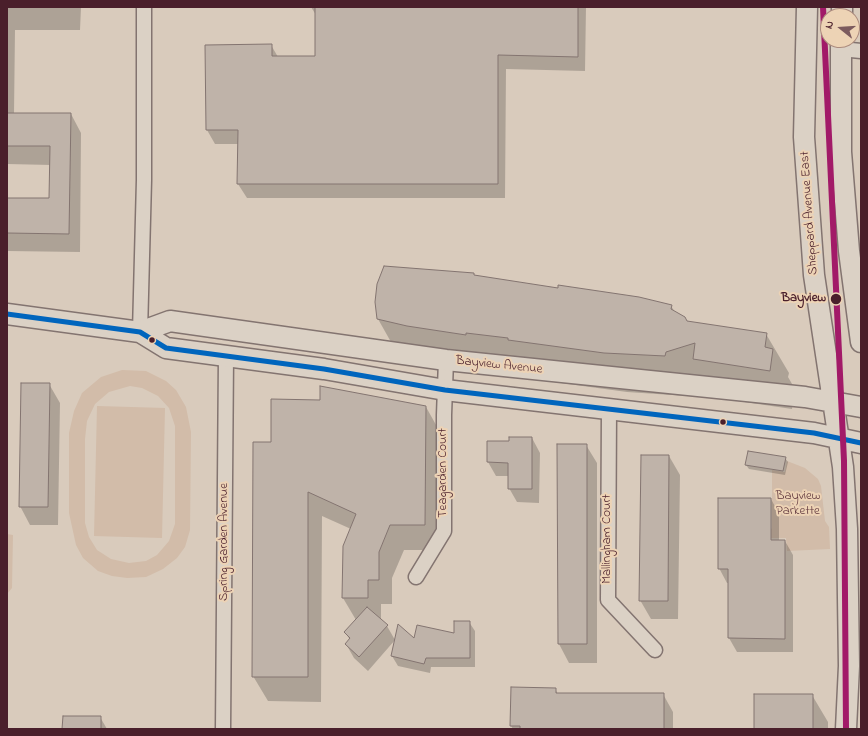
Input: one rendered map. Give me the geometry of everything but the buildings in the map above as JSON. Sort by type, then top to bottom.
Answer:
[{"type":"main road","name":"Sheppard Avenue East","points":[[807,7],[804,137],[814,275],[843,467],[848,567],[849,671],[846,729]]},
{"type":"main road","points":[[841,48],[841,152],[849,251],[861,342]]},
{"type":"main road","name":"Bayview Avenue","points":[[7,314],[140,332],[166,348],[324,369],[445,390],[814,433],[861,443]]},
{"type":"main road","name":"Bayview Avenue","points":[[140,332],[170,321],[446,360],[805,397],[861,407]]},
{"type":"main road","points":[[226,356],[229,350],[236,346],[272,350],[315,342]]},
{"type":"street","points":[[140,332],[144,180],[144,7]]},
{"type":"street","points":[[851,48],[861,51]]},
{"type":"street","name":"Spring Garden Avenue","points":[[223,729],[226,356]]},
{"type":"street","name":"Teagarden Court","points":[[416,577],[444,531],[446,360]]},
{"type":"street","name":"Mallingham Court","points":[[609,409],[608,600],[655,650]]},
{"type":"green space","points":[[122,370],[146,371],[166,381],[176,390],[186,407],[191,432],[190,530],[185,547],[177,558],[163,569],[146,577],[127,578],[112,576],[98,571],[83,558],[76,545],[69,513],[69,433],[74,411],[82,393],[101,377]],"holes":[[[130,386],[142,388],[158,396],[169,408],[175,426],[175,524],[169,541],[157,555],[146,561],[129,563],[111,559],[97,550],[89,537],[85,523],[85,439],[87,421],[95,404],[109,392]]]},
{"type":"green space","points":[[97,406],[165,408],[162,538],[94,536]]},
{"type":"green space","name":"Bayview Parkette","points":[[787,461],[805,468],[818,479],[821,486],[825,521],[829,527],[830,549],[787,551],[786,538],[771,538],[767,534],[772,528],[772,470],[785,472]]},
{"type":"green space","points":[[7,534],[13,535],[12,588],[7,594]]},
{"type":"transit line","points":[[823,7],[844,461],[846,729]]},
{"type":"transit line","points":[[7,314],[140,332],[166,348],[324,369],[445,390],[814,433],[861,443]]},
{"type":"place","name":"Bayview","points":[[836,299]]}]
